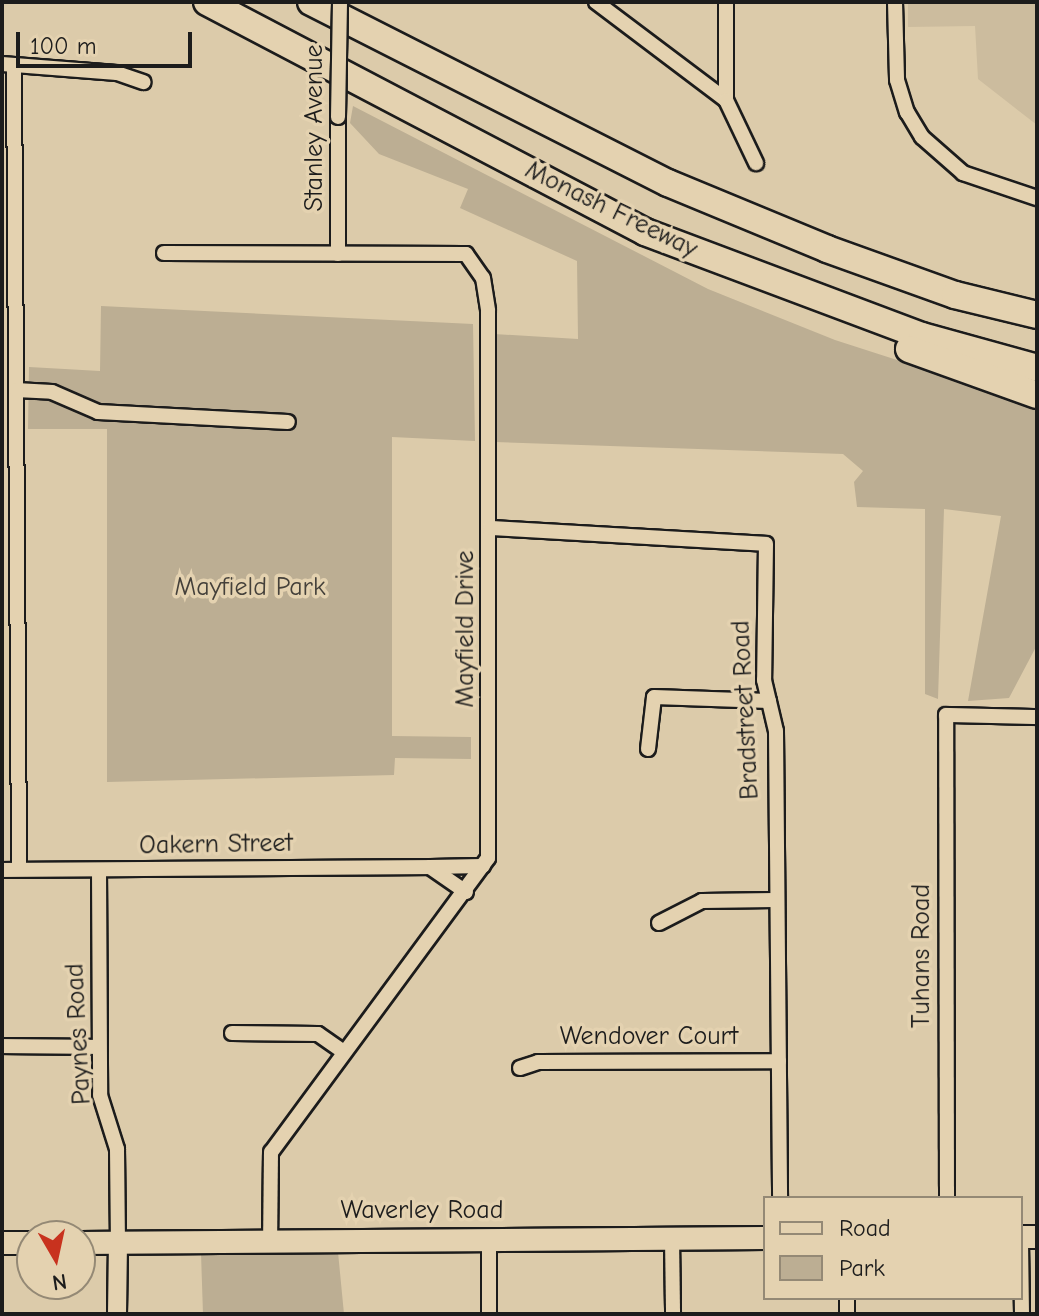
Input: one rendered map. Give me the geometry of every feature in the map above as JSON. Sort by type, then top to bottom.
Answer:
[{"type":"highway","name":"Monash Freeway","points":[[207,2],[645,232],[922,336],[1037,368]]},
{"type":"highway","name":"Monash Freeway","points":[[311,2],[546,126],[827,249],[955,295],[1037,315]]},
{"type":"highway","points":[[645,232],[793,304],[1037,395]]},
{"type":"highway","points":[[827,249],[1037,297]]},
{"type":"main road","name":"Waverley Road","points":[[96,1243],[763,1238]]},
{"type":"street","name":"Stanley Avenue","points":[[338,254],[340,2]]},
{"type":"street","points":[[596,2],[726,100]]},
{"type":"street","points":[[726,2],[726,100],[756,163]]},
{"type":"street","points":[[895,2],[897,80],[907,112],[922,137],[963,173],[1037,198]]},
{"type":"street","points":[[19,869],[9,425],[16,390],[8,65],[117,73],[143,82]]},
{"type":"street","name":"Mayfield Drive","points":[[164,253],[466,254],[483,278],[488,311],[491,842],[483,866],[466,892],[341,1050],[271,1152],[270,1241]]},
{"type":"street","points":[[16,390],[52,392],[98,412],[288,422]]},
{"type":"street","name":"Bradstreet Road","points":[[490,528],[766,544],[764,680],[776,731],[775,900],[780,1196]]},
{"type":"street","points":[[648,749],[654,697],[769,701]]},
{"type":"street","name":"Tuhans Road","points":[[947,1196],[946,715],[1037,717]]},
{"type":"street","name":"Oakern Street","points":[[2,870],[483,866]]},
{"type":"street","points":[[430,867],[466,892]]},
{"type":"street","name":"Paynes Road","points":[[99,870],[100,1095],[117,1149],[118,1242]]},
{"type":"street","points":[[659,923],[702,901],[775,900]]},
{"type":"street","points":[[232,1033],[318,1034],[341,1050]]},
{"type":"street","points":[[2,1046],[99,1047]]},
{"type":"street","name":"Wendover Court","points":[[520,1068],[538,1062],[779,1061]]},
{"type":"street","points":[[672,1238],[673,1314]]},
{"type":"street","points":[[489,1239],[489,1314]]},
{"type":"street","points":[[117,1314],[118,1242]]},
{"type":"shaded area","points":[[908,2],[1037,2],[1037,125],[978,79],[975,26],[908,27]]},
{"type":"green space","points":[[353,106],[708,289],[835,340],[1037,405],[1037,645],[1009,698],[968,701],[1001,516],[944,509],[938,699],[925,694],[925,509],[857,507],[854,482],[863,471],[843,454],[495,442],[494,334],[578,339],[577,261],[460,208],[468,189],[379,154],[350,123]]},
{"type":"green space","name":"Mayfield Park","points":[[101,306],[473,324],[475,441],[392,437],[392,736],[471,737],[471,759],[395,758],[394,775],[107,782],[107,429],[28,429],[29,367],[100,371]]},
{"type":"green space","points":[[338,1252],[344,1314],[203,1314],[201,1253]]}]
